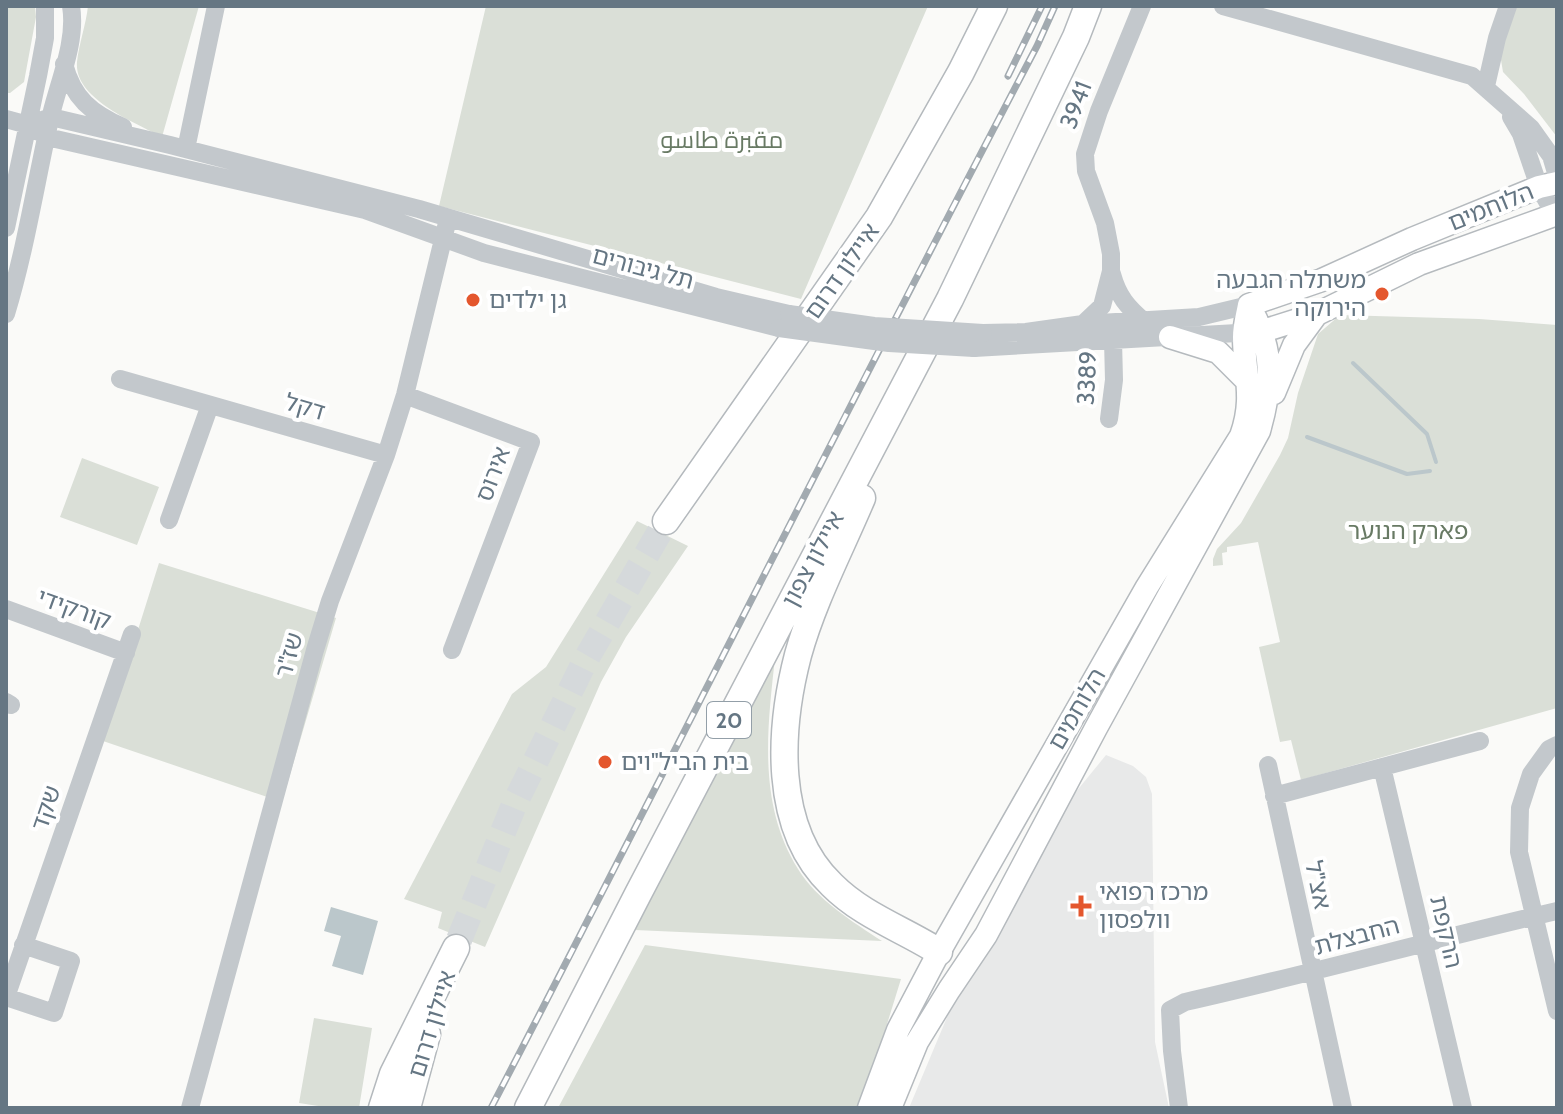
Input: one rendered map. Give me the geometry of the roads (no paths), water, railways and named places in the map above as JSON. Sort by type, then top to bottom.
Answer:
[{"type":"highway","name":"איילון דרום","points":[[666,521],[879,217],[961,72],[994,6]]},
{"type":"highway","name":"איילון צפון","points":[[528,1108],[932,332],[1063,65],[1088,6]]},
{"type":"highway","points":[[932,332],[804,639],[790,693],[786,753],[787,797],[806,850],[817,867],[852,903],[882,923],[939,952]]},
{"type":"highway","name":"איילון דרום","points":[[382,1108],[393,1074],[457,944],[424,1041],[407,1108]]},
{"type":"main road","name":"הלוחמים","points":[[869,1108],[898,1030],[939,952],[1147,587],[1241,436],[1247,419],[1253,332],[1249,305],[1322,280],[1412,239],[1554,195]]},
{"type":"main road","name":"הלוחמים","points":[[1253,332],[1317,314],[1554,195]]},
{"type":"main road","points":[[1259,431],[1286,360],[1317,314]]},
{"type":"main road","name":"הלוחמים","points":[[890,1108],[917,1042],[986,935],[1259,431],[1269,386],[1267,348],[1253,332]]},
{"type":"main road","points":[[1170,337],[1218,352],[1249,383]]},
{"type":"main road","points":[[939,952],[951,965],[949,990]]},
{"type":"street","points":[[6,228],[45,38],[45,6]]},
{"type":"street","points":[[6,314],[71,36],[71,6]]},
{"type":"street","points":[[64,63],[73,90],[92,109],[119,125],[178,147],[216,6]]},
{"type":"street","name":"3941","points":[[1142,6],[1085,154],[1086,171],[1110,240],[1111,271],[1118,294],[1124,304],[1145,322]]},
{"type":"street","points":[[1223,6],[1472,76],[1501,101],[1554,195]]},
{"type":"street","points":[[1486,86],[1508,6]]},
{"type":"street","points":[[28,125],[51,117]]},
{"type":"street","name":"תל גיבורים","points":[[51,117],[419,209],[754,307],[784,321]]},
{"type":"street","name":"תל גיבורים","points":[[6,119],[28,125],[47,137],[365,210],[484,253],[863,341],[1113,340],[1253,332]]},
{"type":"street","name":"שז\"ר","points":[[190,1108],[319,637],[405,395],[448,219]]},
{"type":"street","name":"3941","points":[[1083,324],[1102,306],[1111,271]]},
{"type":"street","name":"תל גיבורים","points":[[979,340],[1083,324],[1199,317],[1249,305]]},
{"type":"street","name":"3389","points":[[1109,419],[1114,380],[1113,340]]},
{"type":"street","name":"דקל","points":[[120,379],[386,455]]},
{"type":"street","name":"אירוס","points":[[405,395],[531,442],[452,650]]},
{"type":"street","points":[[169,520],[210,405]]},
{"type":"street","name":"קורקידי","points":[[6,609],[126,653]]},
{"type":"street","name":"שקד","points":[[8,982],[132,634]]},
{"type":"street","points":[[1274,796],[1480,741]]},
{"type":"street","points":[[1557,745],[1549,749],[1531,774],[1520,808],[1519,852],[1557,1011]]},
{"type":"street","name":"אצ\"ל","points":[[1268,765],[1343,1108]]},
{"type":"street","name":"הרקפת","points":[[1382,767],[1463,1108]]},
{"type":"street","name":"החבצלת","points":[[1179,1108],[1170,1010],[1185,1002],[1557,911]]},
{"type":"street","points":[[8,982],[54,1013],[71,961],[23,945]]},
{"type":"waterway","points":[[1353,363],[1427,434],[1436,462]]},
{"type":"waterway","points":[[1307,437],[1407,474],[1430,471]]},
{"type":"tunnel","points":[[459,940],[514,805],[585,661],[666,521]]},
{"type":"railway","points":[[1008,76],[1042,6]]},
{"type":"railway","points":[[491,1108],[1055,6]]},
{"type":"place","name":"משתלה הגבעה הירוקה","points":[[1382,294]]},
{"type":"place","name":"גן ילדים","points":[[473,300]]},
{"type":"place","name":"בית הביל\"וים","points":[[605,762]]},
{"type":"place","name":"מרכז רפואי וולפסון","points":[[1081,906]]},
{"type":"park label","name":"مقبرة طاسو","points":[[722,140]]},
{"type":"park label","name":"פארק הנוער","points":[[1408,531]]}]
